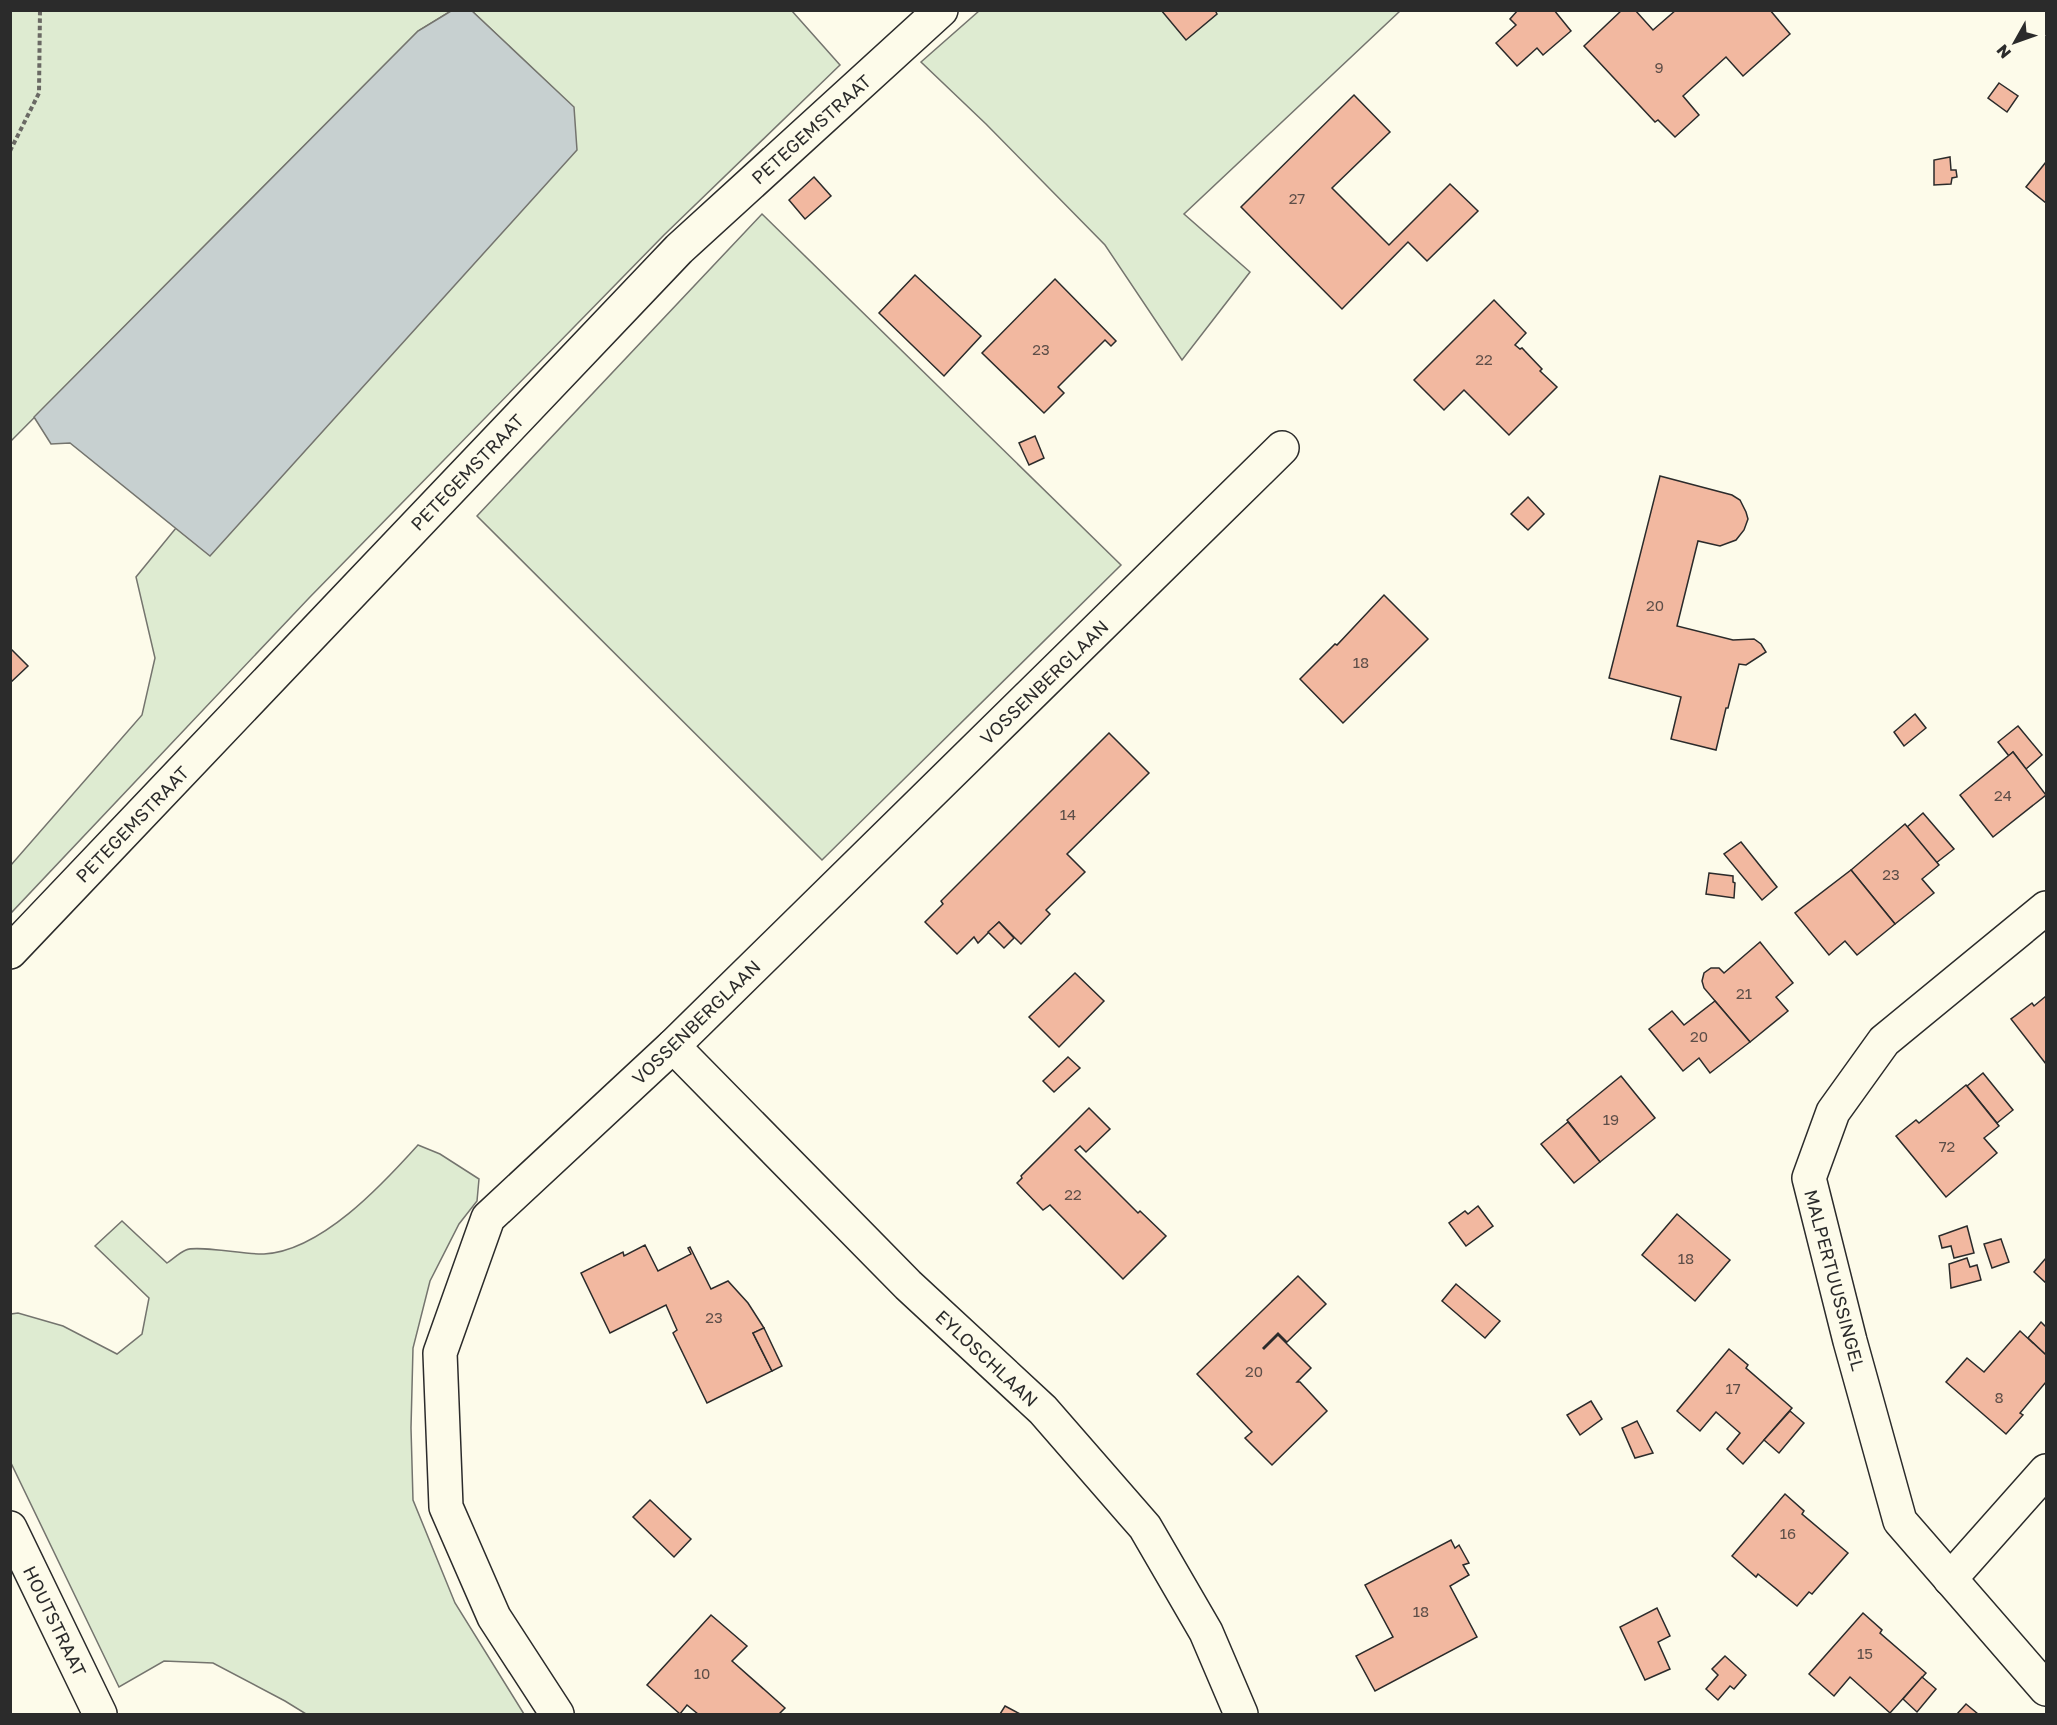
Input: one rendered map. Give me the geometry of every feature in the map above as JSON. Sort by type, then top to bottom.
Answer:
[{"type":"street","name":"PETEGEMSTRAAT","points":[[10,952],[679,249],[941,10]]},
{"type":"street","name":"VOSSENBERGLAAN","points":[[557,1714],[494,1617],[446,1507],[440,1353],[488,1218],[673,1046],[1282,448]]},
{"type":"street","name":"MALPERTUUSSINGEL","points":[[2046,908],[1884,1041],[1833,1112],[1809,1178],[1850,1341],[1900,1521],[2046,1689]]},
{"type":"street","name":"EYLOSCHLAAN","points":[[673,1046],[908,1285],[1044,1410],[1144,1527],[1206,1632],[1241,1714]]},
{"type":"street","points":[[1950,1579],[2046,1471]]},
{"type":"street","name":"HOUTSTRAAT","points":[[10,1528],[100,1714]]},
{"type":"path","points":[[10,151],[39,93],[40,10]]},
{"type":"green space","points":[[11,11],[451,11],[418,31],[11,441]]},
{"type":"green space","points":[[472,11],[792,11],[840,65],[664,235],[309,598],[11,913],[11,865],[142,715],[155,658],[136,577],[176,528],[210,555],[573,107]]},
{"type":"green space","points":[[979,11],[1400,11],[1184,214],[1250,272],[1182,360],[1105,245],[986,124],[921,62]]},
{"type":"green space","points":[[762,214],[1121,565],[822,860],[477,516]]},
{"type":"green space","points":[[418,1145],[440,1154],[479,1179],[477,1201],[459,1224],[430,1281],[413,1348],[411,1428],[413,1500],[455,1603],[524,1714],[306,1714],[213,1663],[164,1661],[119,1687],[11,1463],[11,1314],[18,1313],[63,1326],[117,1354],[142,1334],[149,1298],[95,1246],[122,1221],[167,1263],[183,1251],[192,1249],[257,1254],[286,1250],[328,1229],[349,1213]]},
{"type":"shaded area","points":[[451,11],[472,11],[574,107],[577,150],[210,556],[70,443],[51,444],[34,417],[418,31]]},
{"type":"building","points":[[1161,10],[1215,10],[1217,14],[1186,40]]},
{"type":"building","points":[[1518,10],[1554,10],[1571,31],[1543,55],[1537,48],[1517,66],[1496,43],[1516,25],[1510,19]]},
{"type":"building","points":[[1622,10],[1635,10],[1653,30],[1676,10],[1770,10],[1790,34],[1743,76],[1726,57],[1683,96],[1699,115],[1675,137],[1658,120],[1655,122],[1584,46]]},
{"type":"building","points":[[1999,83],[2018,96],[2007,112],[1988,98]]},
{"type":"building","points":[[1354,95],[1390,132],[1332,188],[1389,245],[1450,184],[1478,211],[1427,261],[1408,242],[1342,309],[1241,207]]},
{"type":"building","points":[[1950,157],[1951,170],[1956,170],[1957,177],[1952,178],[1951,184],[1934,185],[1934,160]]},
{"type":"building","points":[[2046,162],[2046,203],[2026,187]]},
{"type":"building","points":[[814,177],[831,196],[805,219],[789,200]]},
{"type":"building","points":[[915,275],[981,336],[944,376],[879,313]]},
{"type":"building","points":[[1055,279],[1116,341],[1111,346],[1105,340],[1058,387],[1064,393],[1044,413],[982,353]]},
{"type":"building","points":[[1494,300],[1526,333],[1515,345],[1522,348],[1542,369],[1540,371],[1557,387],[1509,435],[1464,390],[1444,410],[1414,380]]},
{"type":"building","points":[[1035,436],[1044,458],[1029,465],[1019,443]]},
{"type":"building","points":[[1660,476],[1732,495],[1740,500],[1748,519],[1744,530],[1736,540],[1720,546],[1698,541],[1677,626],[1733,640],[1754,639],[1766,652],[1746,665],[1739,664],[1716,750],[1671,739],[1681,697],[1609,678]]},
{"type":"building","points":[[1528,497],[1544,514],[1528,530],[1511,514]]},
{"type":"building","points":[[1384,595],[1428,639],[1343,723],[1300,679],[1335,644],[1337,645]]},
{"type":"building","points":[[10,648],[28,666],[10,683]]},
{"type":"building","points":[[1915,714],[1926,728],[1904,746],[1894,732]]},
{"type":"building","points":[[2018,726],[2042,755],[2026,769],[2013,752],[2009,756],[1998,742]]},
{"type":"building","points":[[1109,733],[1149,773],[1067,854],[1085,872],[1046,910],[1050,914],[1021,944],[999,922],[978,943],[974,937],[957,954],[925,922],[943,904],[941,901]]},
{"type":"building","points":[[2013,752],[2046,795],[1993,837],[1960,795]]},
{"type":"building","points":[[1923,813],[1954,849],[1936,863],[1907,827]]},
{"type":"building","points":[[1905,824],[1939,865],[1922,879],[1934,893],[1895,924],[1851,870]]},
{"type":"building","points":[[1741,842],[1777,887],[1762,900],[1724,854]]},
{"type":"building","points":[[1851,870],[1895,924],[1857,955],[1845,941],[1829,955],[1795,913]]},
{"type":"building","points":[[1709,873],[1733,876],[1734,898],[1706,894]]},
{"type":"building","points":[[999,922],[1014,938],[1004,948],[988,932]]},
{"type":"building","points":[[1760,942],[1793,983],[1776,997],[1788,1011],[1750,1042],[1704,988],[1702,981],[1704,973],[1711,968],[1719,968],[1724,973]]},
{"type":"building","points":[[1075,973],[1104,1001],[1059,1047],[1029,1017]]},
{"type":"building","points":[[2046,996],[2046,1064],[2011,1019],[2032,1003],[2034,1006]]},
{"type":"building","points":[[1715,1001],[1750,1042],[1710,1073],[1699,1058],[1683,1071],[1649,1029],[1672,1011],[1684,1025]]},
{"type":"building","points":[[1068,1057],[1080,1068],[1054,1092],[1043,1081]]},
{"type":"building","points":[[1983,1073],[2013,1110],[1997,1123],[1967,1086]]},
{"type":"building","points":[[1621,1076],[1655,1118],[1600,1162],[1567,1120]]},
{"type":"building","points":[[1966,1085],[1999,1126],[1984,1138],[1997,1153],[1946,1197],[1896,1136],[1916,1120],[1919,1123]]},
{"type":"building","points":[[1089,1108],[1110,1129],[1086,1152],[1080,1146],[1075,1150],[1138,1213],[1140,1211],[1166,1236],[1123,1279],[1050,1205],[1043,1210],[1017,1183],[1022,1178],[1021,1176]]},
{"type":"building","points":[[1568,1122],[1600,1162],[1574,1183],[1541,1144]]},
{"type":"building","points":[[1478,1206],[1493,1226],[1466,1246],[1449,1223],[1465,1211],[1468,1214]]},
{"type":"building","points":[[1677,1214],[1730,1260],[1695,1301],[1642,1255]]},
{"type":"building","points":[[1967,1226],[1974,1253],[1954,1258],[1951,1246],[1942,1248],[1939,1236]]},
{"type":"building","points":[[2001,1239],[2009,1262],[1992,1268],[1984,1244]]},
{"type":"building","points":[[645,1245],[658,1271],[691,1254],[688,1248],[690,1247],[711,1289],[728,1281],[748,1303],[764,1328],[753,1333],[772,1371],[707,1403],[673,1333],[677,1330],[666,1305],[610,1333],[581,1273],[623,1252],[624,1256]]},
{"type":"building","points":[[1967,1258],[1970,1267],[1977,1265],[1981,1280],[1951,1288],[1949,1264]]},
{"type":"building","points":[[2046,1258],[2046,1283],[2034,1272]]},
{"type":"building","points":[[1298,1276],[1326,1304],[1287,1342],[1278,1333],[1263,1348],[1278,1335],[1311,1368],[1297,1382],[1300,1382],[1327,1411],[1272,1465],[1245,1438],[1252,1432],[1197,1374]]},
{"type":"building","points":[[1456,1284],[1500,1321],[1485,1338],[1442,1301]]},
{"type":"building","points":[[2041,1322],[2046,1327],[2046,1355],[2028,1338]]},
{"type":"building","points":[[764,1328],[782,1366],[772,1371],[753,1333]]},
{"type":"building","points":[[2020,1331],[2046,1355],[2046,1382],[2020,1413],[2023,1415],[2006,1434],[1946,1382],[1967,1358],[1984,1372]]},
{"type":"building","points":[[1729,1349],[1748,1365],[1746,1368],[1792,1408],[1743,1464],[1727,1449],[1740,1433],[1716,1412],[1700,1431],[1677,1411]]},
{"type":"building","points":[[1591,1401],[1602,1419],[1580,1435],[1567,1415]]},
{"type":"building","points":[[1790,1411],[1804,1423],[1779,1453],[1764,1440]]},
{"type":"building","points":[[1637,1421],[1653,1453],[1635,1458],[1622,1428]]},
{"type":"building","points":[[1785,1494],[1804,1511],[1802,1514],[1848,1553],[1812,1594],[1809,1592],[1797,1606],[1758,1574],[1756,1577],[1732,1556]]},
{"type":"building","points":[[650,1500],[691,1539],[674,1557],[633,1517]]},
{"type":"building","points":[[1451,1540],[1455,1548],[1459,1545],[1469,1563],[1463,1565],[1469,1575],[1450,1586],[1477,1637],[1375,1691],[1356,1656],[1393,1637],[1365,1585]]},
{"type":"building","points":[[1657,1608],[1670,1636],[1658,1642],[1670,1669],[1645,1680],[1620,1627]]},
{"type":"building","points":[[1863,1613],[1882,1630],[1880,1633],[1926,1673],[1890,1713],[1850,1677],[1834,1696],[1809,1674]]},
{"type":"building","points":[[711,1615],[747,1646],[732,1661],[785,1708],[779,1714],[698,1714],[687,1705],[680,1714],[647,1685]]},
{"type":"building","points":[[1725,1656],[1746,1675],[1734,1689],[1730,1686],[1718,1700],[1706,1689],[1718,1675],[1712,1669]]},
{"type":"building","points":[[1922,1677],[1936,1689],[1917,1712],[1903,1699]]},
{"type":"building","points":[[1966,1704],[1978,1714],[1957,1714]]},
{"type":"building","points":[[1005,1706],[1020,1714],[1000,1714]]}]
